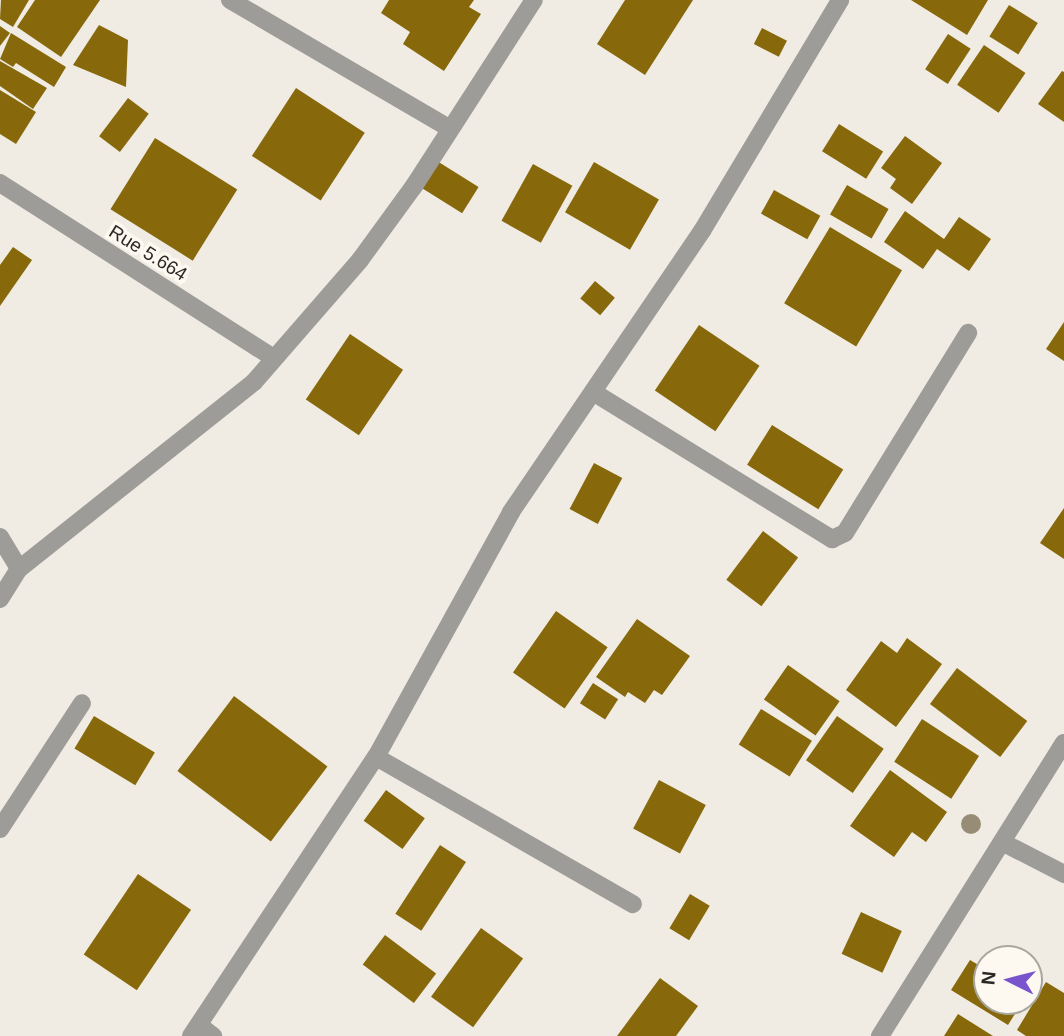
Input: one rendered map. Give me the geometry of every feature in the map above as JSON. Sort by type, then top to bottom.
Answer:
[{"type":"street","points":[[230,0],[449,128]]},
{"type":"street","points":[[0,599],[19,569],[254,382],[360,260],[414,186],[534,0]]},
{"type":"street","points":[[201,1032],[376,757],[512,512],[702,231],[840,0]]},
{"type":"street","name":"Rue 5.664","points":[[0,183],[274,358]]},
{"type":"street","points":[[593,392],[832,539],[845,533],[968,333]]},
{"type":"street","points":[[0,537],[19,569]]},
{"type":"street","points":[[0,829],[82,702]]},
{"type":"street","points":[[880,1036],[1064,743]]},
{"type":"street","points":[[376,757],[633,904]]},
{"type":"street","points":[[1002,842],[1064,874]]},
{"type":"building","points":[[1,0],[29,0],[13,27],[0,19]]},
{"type":"building","points":[[35,0],[100,0],[61,57],[17,27]]},
{"type":"building","points":[[389,0],[474,0],[469,7],[481,14],[444,71],[403,44],[410,32],[381,13]]},
{"type":"building","points":[[625,0],[693,0],[645,75],[597,44]]},
{"type":"building","points":[[911,0],[988,0],[967,35]]},
{"type":"building","points":[[1009,5],[1038,23],[1018,54],[989,36]]},
{"type":"building","points":[[99,25],[128,40],[126,87],[73,65]]},
{"type":"building","points":[[0,26],[10,33],[0,46]]},
{"type":"building","points":[[762,28],[787,41],[779,57],[754,44]]},
{"type":"building","points":[[11,33],[66,67],[54,87],[16,63],[13,67],[0,59]]},
{"type":"building","points":[[948,34],[971,49],[948,84],[925,69]]},
{"type":"building","points":[[984,45],[1025,73],[999,113],[957,85]]},
{"type":"building","points":[[0,61],[47,88],[33,109],[0,86]]},
{"type":"building","points":[[1062,71],[1064,72],[1064,122],[1038,104]]},
{"type":"building","points":[[296,88],[365,133],[321,201],[252,156]]},
{"type":"building","points":[[0,90],[36,112],[16,144],[0,134]]},
{"type":"building","points":[[128,98],[149,114],[120,152],[99,136]]},
{"type":"building","points":[[839,124],[883,152],[866,179],[822,151]]},
{"type":"building","points":[[905,136],[942,163],[912,204],[890,188],[896,179],[881,168]]},
{"type":"building","points":[[155,138],[237,189],[193,261],[110,209]]},
{"type":"building","points":[[437,161],[479,187],[462,213],[421,187]]},
{"type":"building","points":[[594,162],[659,200],[630,250],[565,212]]},
{"type":"building","points":[[533,164],[572,186],[541,243],[501,221]]},
{"type":"building","points":[[847,185],[889,209],[872,238],[830,214]]},
{"type":"building","points":[[774,190],[820,216],[807,239],[761,214]]},
{"type":"building","points":[[905,211],[944,239],[959,217],[991,239],[969,271],[937,249],[923,269],[884,242]]},
{"type":"building","points":[[830,227],[902,270],[856,347],[784,303]]},
{"type":"building","points":[[13,247],[32,260],[0,306],[0,265]]},
{"type":"building","points":[[595,281],[615,298],[600,315],[580,299]]},
{"type":"building","points":[[1064,322],[1064,361],[1046,349]]},
{"type":"building","points":[[699,325],[760,366],[715,431],[655,390]]},
{"type":"building","points":[[350,334],[403,370],[359,435],[306,399]]},
{"type":"building","points":[[772,425],[843,470],[818,509],[747,465]]},
{"type":"building","points":[[594,463],[622,478],[598,524],[570,509]]},
{"type":"building","points":[[1064,508],[1064,559],[1040,543]]},
{"type":"building","points":[[763,531],[798,557],[761,606],[726,580]]},
{"type":"building","points":[[556,611],[608,647],[565,709],[513,672]]},
{"type":"building","points":[[637,619],[690,656],[662,695],[654,690],[645,703],[628,692],[625,697],[596,677]]},
{"type":"building","points":[[907,638],[942,664],[896,727],[846,690],[881,641],[897,653]]},
{"type":"building","points":[[788,665],[840,701],[816,736],[764,699]]},
{"type":"building","points":[[957,668],[1027,721],[1000,757],[930,704]]},
{"type":"building","points":[[593,683],[618,699],[605,719],[580,703]]},
{"type":"building","points":[[234,696],[327,766],[271,841],[177,771]]},
{"type":"building","points":[[761,709],[812,741],[790,776],[739,745]]},
{"type":"building","points":[[94,716],[155,753],[135,785],[74,749]]},
{"type":"building","points":[[837,716],[884,749],[853,793],[806,760]]},
{"type":"building","points":[[922,719],[979,756],[951,799],[894,762]]},
{"type":"building","points":[[890,770],[947,812],[926,842],[912,832],[894,857],[850,826]]},
{"type":"building","points":[[659,780],[706,805],[680,853],[633,829]]},
{"type":"building","points":[[386,790],[425,818],[402,849],[364,821]]},
{"type":"building","points":[[440,845],[466,862],[421,931],[395,914]]},
{"type":"building","points":[[138,874],[191,910],[137,990],[84,954]]},
{"type":"building","points":[[690,894],[710,906],[689,940],[669,928]]},
{"type":"building","points":[[861,912],[902,931],[882,973],[842,954]]},
{"type":"building","points":[[481,928],[523,959],[473,1027],[431,997]]},
{"type":"building","points":[[385,935],[436,974],[414,1003],[363,965]]},
{"type":"building","points":[[970,960],[973,962],[973,1004],[951,990]]},
{"type":"building","points":[[660,978],[698,1006],[676,1036],[617,1036]]},
{"type":"building","points":[[1046,982],[1064,993],[1064,1036],[1026,1036],[1017,1030],[1026,1015],[1043,1015],[1043,987]]},
{"type":"building","points":[[958,1014],[993,1036],[944,1036]]},
{"type":"building","points":[[992,1015],[1014,1015],[1008,1025]]}]
